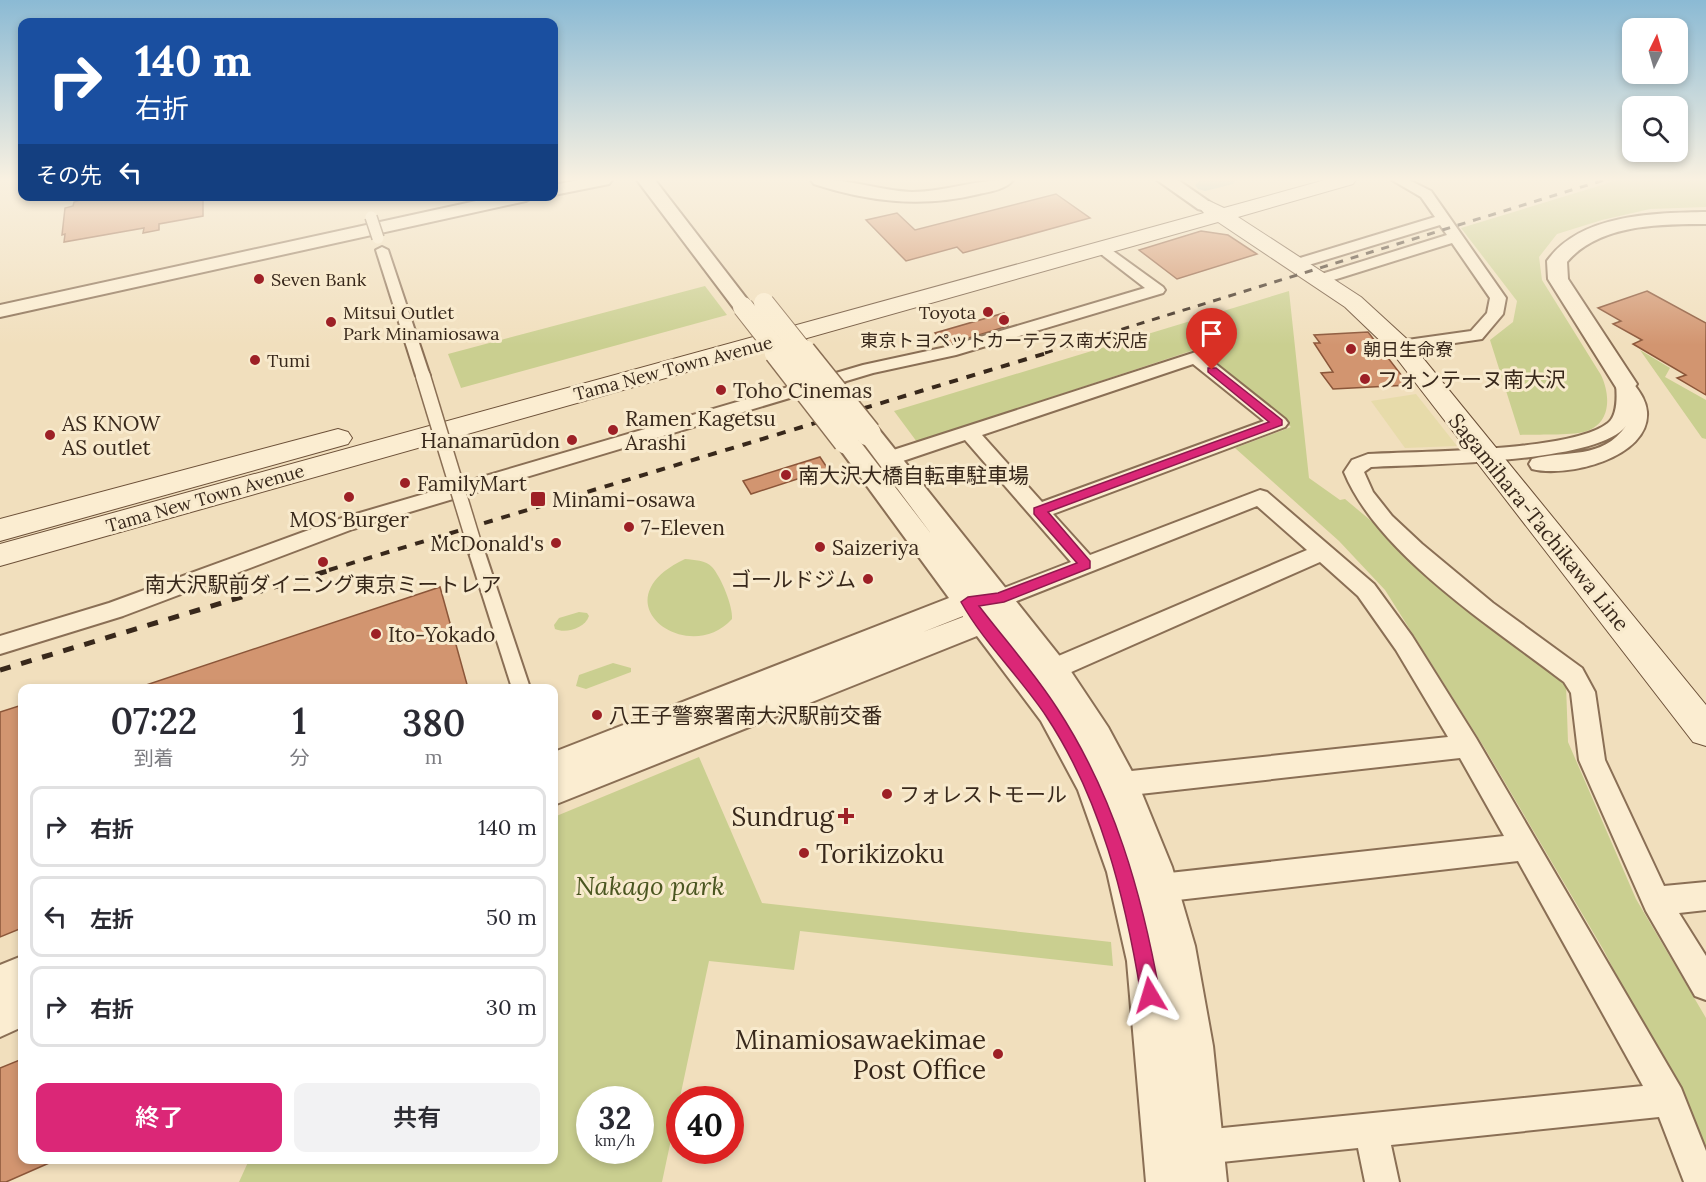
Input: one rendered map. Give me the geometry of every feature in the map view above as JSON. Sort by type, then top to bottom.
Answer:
[{"type":"main road","name":"Tama New Town Avenue","points":[[0,555],[658,365],[1122,235]]},
{"type":"main road","name":"Tama New Town Avenue","points":[[0,542],[658,365],[781,338],[1102,248],[1139,235]]},
{"type":"main road","name":"Sagamihara-Tachikawa Line","points":[[1251,235],[1321,279],[1365,311],[1400,346],[1706,731]]},
{"type":"main road","points":[[0,530],[600,366],[658,365]]},
{"type":"main road","points":[[0,570],[621,392],[658,365]]},
{"type":"street","points":[[0,300],[302,235]]},
{"type":"street","points":[[0,311],[347,235]]},
{"type":"street","points":[[377,235],[520,684]]},
{"type":"street","points":[[694,235],[753,304],[857,437],[983,607],[1051,670],[1096,736],[1122,784],[1160,888],[1181,977],[1205,1182]]},
{"type":"street","points":[[705,235],[753,304]]},
{"type":"street","points":[[1296,264],[1391,235]]},
{"type":"street","points":[[1591,235],[1572,244],[1557,261],[1558,279],[1625,384],[1637,407],[1637,423],[1623,443],[1613,450],[1575,462],[1490,460],[1372,474],[1365,477],[1360,489],[1375,510],[1416,551],[1573,675],[1583,693],[1592,760],[1656,901],[1706,985]]},
{"type":"street","points":[[1321,279],[1456,237],[1498,297],[1495,314],[1476,335],[1400,346]]},
{"type":"street","points":[[0,645],[116,610],[346,524],[869,369],[950,351],[1157,290],[1102,248]]},
{"type":"street","points":[[781,338],[817,385]]},
{"type":"street","points":[[888,459],[1196,357],[1278,423],[1039,511]]},
{"type":"street","points":[[969,432],[1086,565]]},
{"type":"street","points":[[857,437],[888,459],[1052,712],[1093,786],[1119,855],[1146,961],[1166,1166],[1202,1147],[1669,1100]]},
{"type":"street","points":[[558,788],[983,607],[1260,497],[1366,590],[1404,643],[1467,746],[1669,1100],[1701,1182]]},
{"type":"street","points":[[1051,670],[1323,552]]},
{"type":"street","points":[[558,766],[983,607]]},
{"type":"street","points":[[1122,784],[1467,746]]},
{"type":"street","points":[[1160,888],[1525,847]]},
{"type":"street","points":[[1656,901],[1706,896]]},
{"type":"street","points":[[0,984],[18,977]]},
{"type":"street","points":[[0,1017],[18,1010]]},
{"type":"street","points":[[1371,1129],[1382,1182]]},
{"type":"shaded area","points":[[1416,394],[1457,446],[1405,448],[1371,401]]},
{"type":"green space","points":[[1466,235],[1556,235],[1539,257],[1542,280],[1604,382],[1607,407],[1601,421],[1595,427],[1581,433],[1520,435],[1490,340],[1513,322],[1517,301]]},
{"type":"green space","points":[[705,286],[727,315],[461,388],[448,354]]},
{"type":"green space","points":[[1289,291],[1309,478],[1340,500],[1345,499],[1566,684],[1568,742],[1636,899],[1706,1018],[1706,1159],[1679,1095],[1603,949],[1484,747],[1385,590],[1339,541],[1235,448],[1291,427],[1197,349],[917,442],[894,411]]},
{"type":"green space","points":[[1640,350],[1670,368],[1665,377],[1706,400],[1706,439],[1702,438]]},
{"type":"green space","points":[[685,559],[707,563],[719,578],[726,592],[732,619],[714,632],[694,636],[674,633],[659,623],[649,609],[649,593],[660,576]]},
{"type":"green space","points":[[579,612],[587,613],[589,616],[584,624],[570,630],[555,629],[554,625],[559,618]]},
{"type":"green space","points":[[613,663],[631,668],[631,672],[586,689],[576,686],[579,675]]},
{"type":"green space","name":"Nakago park","points":[[699,757],[762,903],[1111,942],[1113,966],[800,931],[794,970],[709,961],[682,1086],[666,1086],[666,1163],[662,1182],[239,1182],[247,1164],[558,1164],[558,815]]},
{"type":"building","points":[[65,235],[103,235],[64,242]]},
{"type":"building","points":[[881,235],[1028,235],[963,253],[957,247],[906,261]]},
{"type":"building","points":[[1187,235],[1228,235],[1257,254],[1177,279],[1139,250]]},
{"type":"building","points":[[1647,291],[1706,323],[1706,395],[1677,378],[1686,375],[1633,344],[1642,340],[1613,324],[1621,321],[1598,308]]},
{"type":"building","points":[[1004,313],[1008,326],[946,345],[935,333]]},
{"type":"building","points":[[1368,332],[1409,385],[1333,389],[1321,373],[1333,372],[1314,343],[1320,343],[1314,335]]},
{"type":"building","name":"南大沢大橋自転車駐車場","points":[[820,457],[828,469],[751,494],[743,481]]},
{"type":"building","name":"Ito-Yokado","points":[[440,587],[467,684],[149,684]]},
{"type":"building","points":[[18,706],[18,930],[0,937],[0,712]]},
{"type":"building","points":[[18,1061],[18,1164],[47,1164],[6,1182],[0,1182],[0,1068]]},
{"type":"railway","points":[[1045,353],[1426,235]]},
{"type":"railway","points":[[329,570],[1050,352]]},
{"type":"railway","points":[[0,670],[334,569]]},
{"type":"place","name":"Seven Bank","points":[[259,279]]},
{"type":"place","name":"Toyota","points":[[988,312]]},
{"type":"place","name":"東京トヨペットカーテラス南大沢店","points":[[1004,320]]},
{"type":"place","name":"Mitsui Outlet Park Minamiosawa","points":[[331,322]]},
{"type":"place","name":"朝日生命寮","points":[[1351,349]]},
{"type":"place","name":"Tumi","points":[[255,360]]},
{"type":"place","name":"フォンテーヌ南大沢","points":[[1365,379]]},
{"type":"place","name":"Toho Cinemas","points":[[721,390]]},
{"type":"place","name":"Ramen Kagetsu Arashi","points":[[613,430]]},
{"type":"place","name":"AS KNOW AS outlet","points":[[50,435]]},
{"type":"place","name":"Hanamarūdon","points":[[572,440]]},
{"type":"place","name":"南大沢大橋自転車駐車場","points":[[786,475]]},
{"type":"place","name":"FamilyMart","points":[[405,483]]},
{"type":"place","name":"MOS Burger","points":[[349,497]]},
{"type":"place","name":"Minami-osawa","points":[[538,499]]},
{"type":"place","name":"7-Eleven","points":[[629,527]]},
{"type":"place","name":"McDonald's","points":[[556,543]]},
{"type":"place","name":"Saizeriya","points":[[820,547]]},
{"type":"place","name":"南大沢駅前ダイニング東京ミートレア","points":[[323,562]]},
{"type":"place","name":"ゴールドジム","points":[[868,579]]},
{"type":"place","name":"Ito-Yokado","points":[[376,634]]},
{"type":"place","name":"八王子警察署南大沢駅前交番","points":[[597,715]]},
{"type":"place","name":"フォレストモール","points":[[887,794]]},
{"type":"place","name":"Sundrug","points":[[846,816]]},
{"type":"place","name":"Torikizoku","points":[[804,853]]},
{"type":"place","name":"Minamiosawaekimae Post Office","points":[[998,1054]]},
{"type":"route","points":[[1150,995],[1146,961],[1125,872],[1093,786],[1052,712],[968,602],[999,598],[1086,565],[1039,511],[1278,423],[1212,370]]}]
